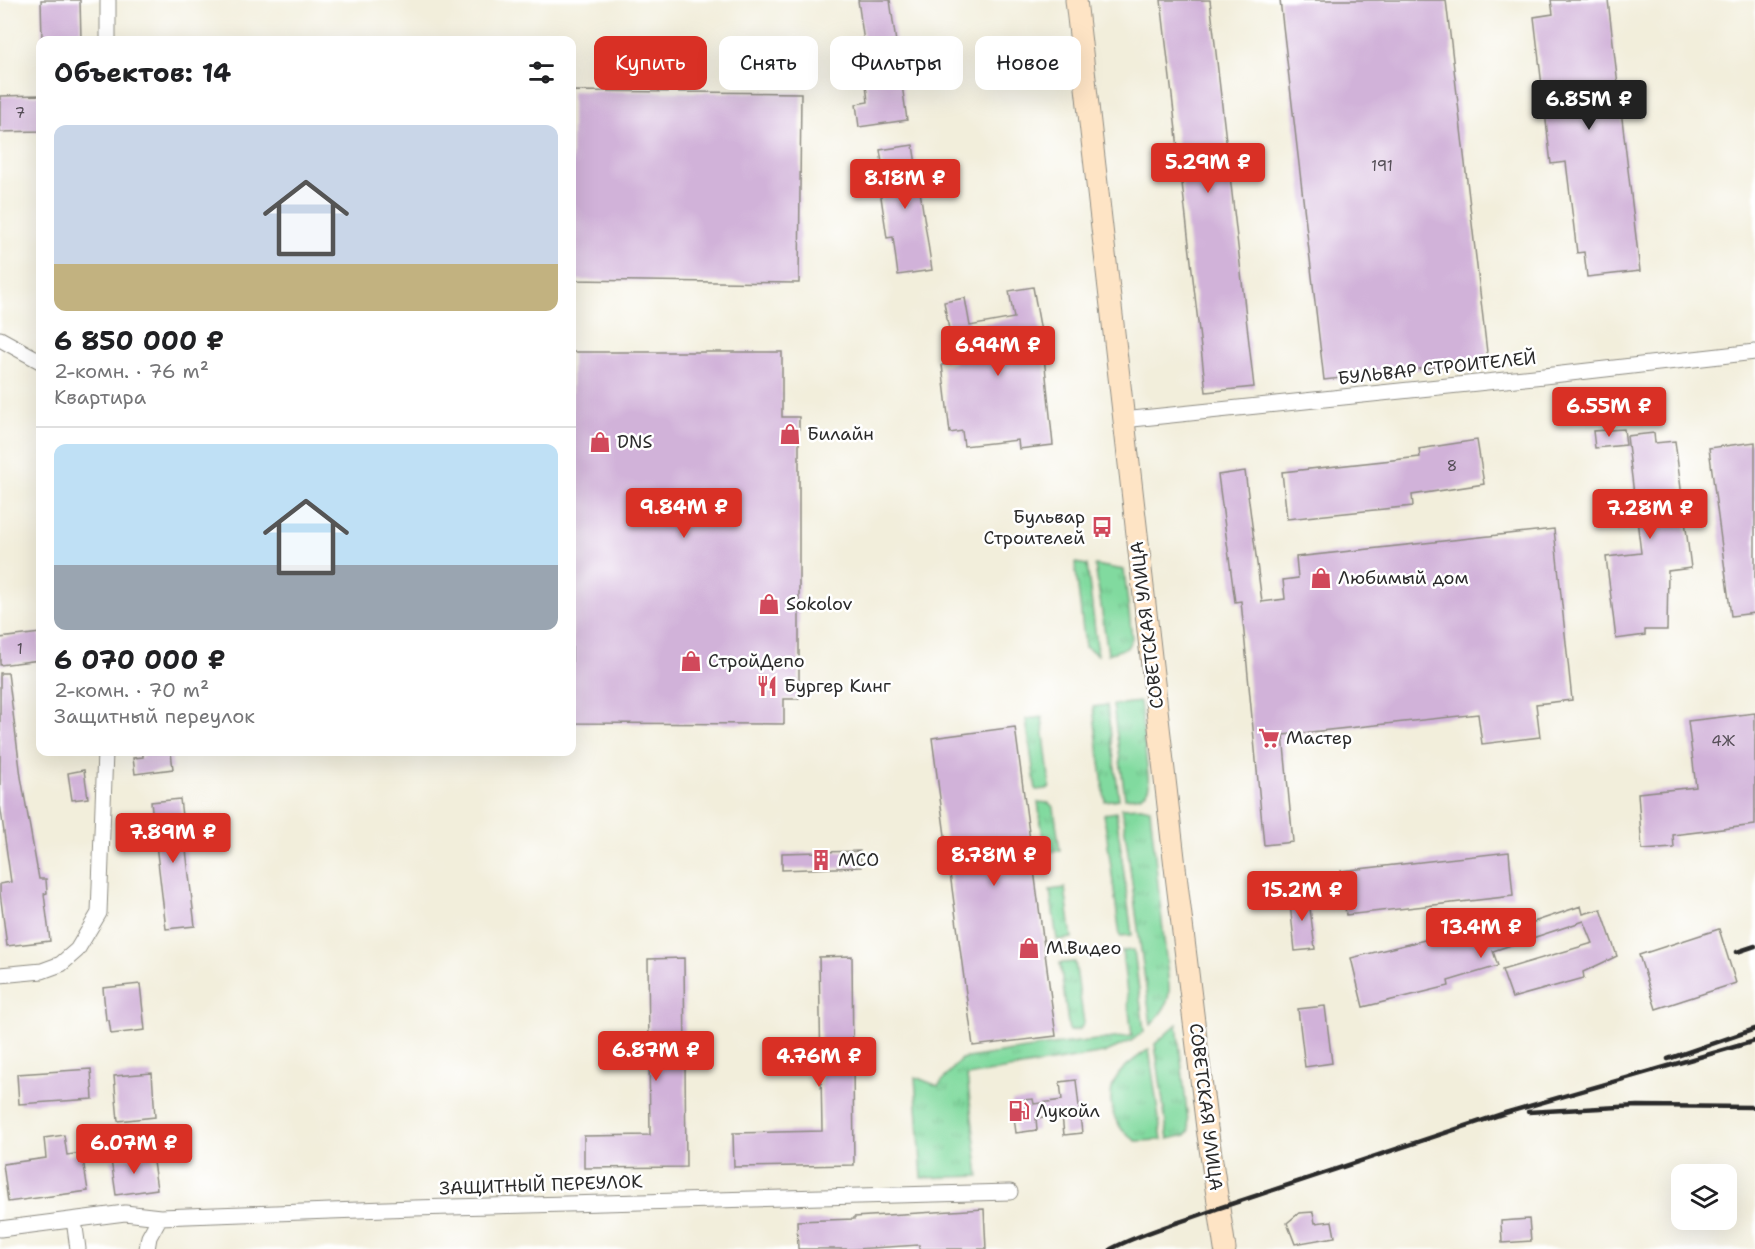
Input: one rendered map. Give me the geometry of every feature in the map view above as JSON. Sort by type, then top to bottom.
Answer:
[{"type":"main road","name":"СОВЕТСКАЯ УЛИЦА","points":[[1076,0],[1204,1105],[1225,1249]]},
{"type":"street","points":[[108,0],[108,36]]},
{"type":"street","points":[[0,339],[36,359]]},
{"type":"street","name":"БУЛЬВАР СТРОИТЕЛЕЙ","points":[[1123,420],[1755,352]]},
{"type":"street","points":[[0,975],[42,971],[61,964],[76,950],[99,913],[105,756]]},
{"type":"street","name":"ЗАЩИТНЫЙ ПЕРЕУЛОК","points":[[0,1229],[125,1213],[160,1217],[1010,1192]]},
{"type":"street","points":[[147,1249],[149,1237],[160,1217]]},
{"type":"street","points":[[74,1220],[78,1249]]},
{"type":"green space","points":[[1075,563],[1087,565],[1098,655],[1085,647]]},
{"type":"green space","points":[[1095,565],[1124,570],[1132,638],[1127,648],[1108,654]]},
{"type":"green space","points":[[1140,702],[1149,785],[1143,795],[1125,798],[1113,705]]},
{"type":"green space","points":[[1107,705],[1119,799],[1105,801],[1093,707]]},
{"type":"green space","points":[[1042,717],[1050,787],[1036,790],[1026,719]]},
{"type":"green space","points":[[1038,802],[1049,803],[1054,808],[1060,851],[1045,852]]},
{"type":"green space","points":[[1122,808],[1150,809],[1169,986],[1167,1003],[1151,1025]]},
{"type":"green space","points":[[1116,812],[1132,935],[1120,936],[1104,814]]},
{"type":"green space","points":[[1065,888],[1072,938],[1057,940],[1050,890]]},
{"type":"green space","points":[[1134,950],[1144,1031],[1131,1041],[1104,1053],[967,1076],[979,1176],[922,1178],[915,1077],[938,1086],[961,1059],[1132,1036],[1122,951]]},
{"type":"green space","points":[[1075,962],[1084,1023],[1080,1029],[1069,1031],[1060,963]]},
{"type":"green space","points":[[1177,1024],[1189,1131],[1186,1135],[1168,1139],[1155,1044]]},
{"type":"green space","points":[[1149,1049],[1162,1140],[1136,1141],[1124,1132],[1117,1122],[1112,1108],[1111,1094],[1115,1080],[1122,1070]]},
{"type":"building","points":[[41,0],[80,0],[81,36],[42,36]]},
{"type":"building","points":[[858,0],[890,0],[895,36],[863,36]]},
{"type":"building","points":[[1161,0],[1210,0],[1254,387],[1206,392]]},
{"type":"building","points":[[1280,0],[1446,0],[1488,361],[1324,380]]},
{"type":"building","points":[[1551,0],[1608,0],[1640,271],[1587,277],[1584,252],[1577,253],[1566,162],[1551,164],[1534,17],[1553,14]]},
{"type":"building","points":[[867,90],[903,90],[907,120],[859,127],[856,104],[868,102]]},
{"type":"building","points":[[576,91],[801,93],[799,283],[576,280]]},
{"type":"building","points":[[36,95],[36,131],[0,132],[0,96]]},
{"type":"building","points":[[913,145],[932,270],[898,275],[893,237],[887,238],[880,190],[886,189],[880,150]]},
{"type":"building","points":[[1033,287],[1042,337],[1053,445],[1019,449],[1018,440],[964,446],[962,431],[950,433],[942,365],[955,363],[944,302],[965,298],[970,326],[1014,318],[1009,291]]},
{"type":"building","points":[[576,352],[782,352],[782,417],[799,417],[799,699],[784,699],[784,724],[576,723]]},
{"type":"building","points":[[1624,429],[1626,445],[1595,448],[1593,431]]},
{"type":"building","points":[[1654,433],[1655,443],[1675,441],[1691,568],[1668,571],[1667,630],[1645,630],[1645,635],[1616,639],[1606,557],[1641,553],[1627,436]]},
{"type":"building","points":[[1477,440],[1484,484],[1412,495],[1413,506],[1287,519],[1282,472],[1420,457],[1419,449]]},
{"type":"building","points":[[1755,442],[1755,613],[1731,616],[1709,448]]},
{"type":"building","points":[[1245,471],[1262,602],[1285,599],[1283,580],[1298,578],[1296,557],[1554,529],[1572,700],[1536,704],[1540,737],[1482,744],[1478,714],[1283,735],[1293,842],[1264,845],[1241,601],[1235,602],[1218,475]]},
{"type":"building","points":[[36,634],[36,660],[0,665],[0,638]]},
{"type":"building","points":[[0,673],[8,673],[21,777],[39,879],[46,879],[47,893],[44,894],[50,941],[7,946],[0,884],[11,882],[0,804]]},
{"type":"building","points":[[1755,713],[1755,825],[1673,835],[1674,848],[1642,850],[1638,793],[1696,787],[1688,721]]},
{"type":"building","points":[[1015,727],[1056,1036],[973,1046],[932,738]]},
{"type":"building","points":[[171,756],[173,769],[135,774],[133,758]]},
{"type":"building","points":[[84,770],[88,798],[72,800],[68,773]]},
{"type":"building","points":[[180,799],[195,926],[166,929],[151,802]]},
{"type":"building","name":"МСО","points":[[860,851],[861,867],[782,870],[782,853]]},
{"type":"building","points":[[1509,852],[1513,896],[1346,915],[1341,871]]},
{"type":"building","points":[[1308,892],[1315,949],[1295,951],[1289,894]]},
{"type":"building","points":[[1581,906],[1583,914],[1601,909],[1617,956],[1583,972],[1584,978],[1512,998],[1502,970],[1593,943],[1584,921],[1493,951],[1498,966],[1448,981],[1449,986],[1363,1007],[1351,958],[1437,937],[1437,939],[1497,921],[1501,933]]},
{"type":"building","points":[[1719,929],[1736,983],[1656,1009],[1639,955]]},
{"type":"building","points":[[852,956],[854,1165],[734,1167],[733,1133],[822,1131],[819,957]]},
{"type":"building","points":[[684,958],[686,1167],[584,1168],[584,1136],[650,1135],[648,959]]},
{"type":"building","points":[[140,984],[145,1030],[111,1034],[109,1020],[106,1020],[103,988]]},
{"type":"building","points":[[1325,1006],[1332,1063],[1305,1067],[1298,1009]]},
{"type":"building","points":[[91,1069],[93,1099],[19,1104],[17,1074]]},
{"type":"building","points":[[152,1073],[155,1117],[118,1121],[114,1076]]},
{"type":"building","points":[[1076,1080],[1082,1133],[1064,1135],[1062,1115],[1036,1118],[1037,1130],[1016,1133],[1012,1101],[1033,1099],[1034,1104],[1062,1100],[1060,1082]]},
{"type":"building","points":[[64,1135],[67,1155],[82,1153],[88,1191],[8,1202],[3,1164],[46,1158],[44,1138]]},
{"type":"building","points":[[152,1155],[157,1189],[116,1195],[111,1160]]},
{"type":"building","points":[[984,1209],[986,1249],[919,1249],[919,1245],[856,1249],[798,1249],[797,1221]]},
{"type":"building","points":[[1313,1212],[1315,1223],[1332,1221],[1335,1237],[1295,1244],[1287,1223],[1299,1213]]},
{"type":"building","points":[[1529,1219],[1531,1241],[1502,1243],[1501,1221]]},
{"type":"railway","points":[[1737,952],[1755,946]]},
{"type":"railway","points":[[1668,1059],[1755,1029]]},
{"type":"railway","points":[[1111,1249],[1219,1208],[1505,1113],[1755,1041]]},
{"type":"railway","points":[[1528,1112],[1637,1106],[1755,1107]]},
{"type":"place","name":"Билайн","points":[[790,434]]},
{"type":"place","name":"DNS","points":[[600,442]]},
{"type":"place","name":"Бульвар Строителей","points":[[1102,527]]},
{"type":"place","name":"Любимый дом","points":[[1321,578]]},
{"type":"place","name":"Sokolov","points":[[769,604]]},
{"type":"place","name":"СтройДепо","points":[[691,661]]},
{"type":"place","name":"Бургер Кинг","points":[[767,686]]},
{"type":"place","name":"Мастер","points":[[1269,738]]},
{"type":"place","name":"МСО","points":[[821,860]]},
{"type":"place","name":"М.Видео","points":[[1029,948]]},
{"type":"place","name":"Лукойл","points":[[1019,1111]]}]
